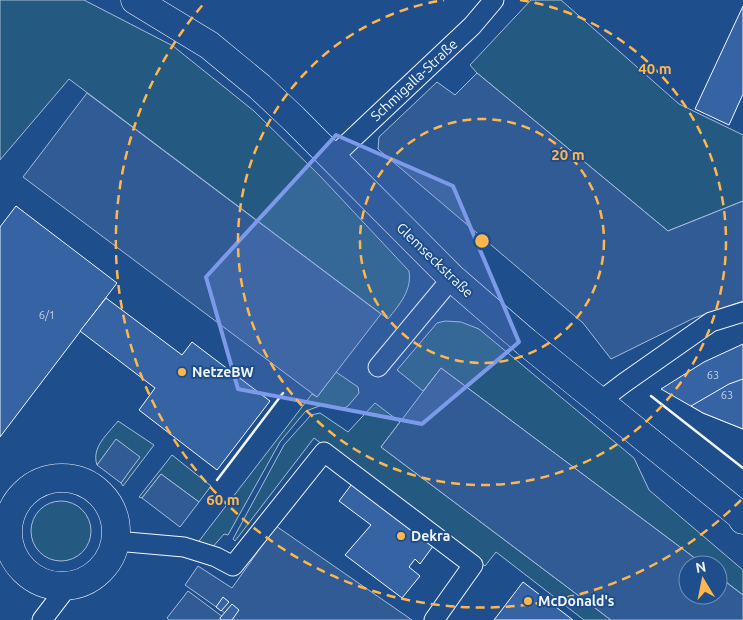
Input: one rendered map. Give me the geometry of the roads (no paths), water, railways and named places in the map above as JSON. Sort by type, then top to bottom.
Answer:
[{"type":"street","name":"Glemseckstraße","points":[[135,0],[209,46],[260,87],[452,278],[526,342],[742,517]]},
{"type":"street","points":[[62,477],[78,479],[92,486],[104,497],[113,510],[117,526],[116,541],[112,554],[105,566],[95,576],[68,586],[52,585],[37,580],[7,560],[8,527],[12,511],[20,497],[46,479],[62,477]]},
{"type":"lane","name":"Schmigalla-Straße","points":[[332,157],[472,26],[494,0]]},
{"type":"lane","points":[[378,367],[452,278]]},
{"type":"lane","points":[[600,402],[711,322],[743,312]]},
{"type":"lane","points":[[116,541],[184,547],[216,557],[233,566],[324,452],[473,565],[434,620]]},
{"type":"lane","points":[[42,620],[68,586]]},
{"type":"place","name":"NetzeBW","points":[[182,372]]},
{"type":"place","name":"Dekra","points":[[401,536]]},
{"type":"place","name":"McDonald's","points":[[528,601]]}]
